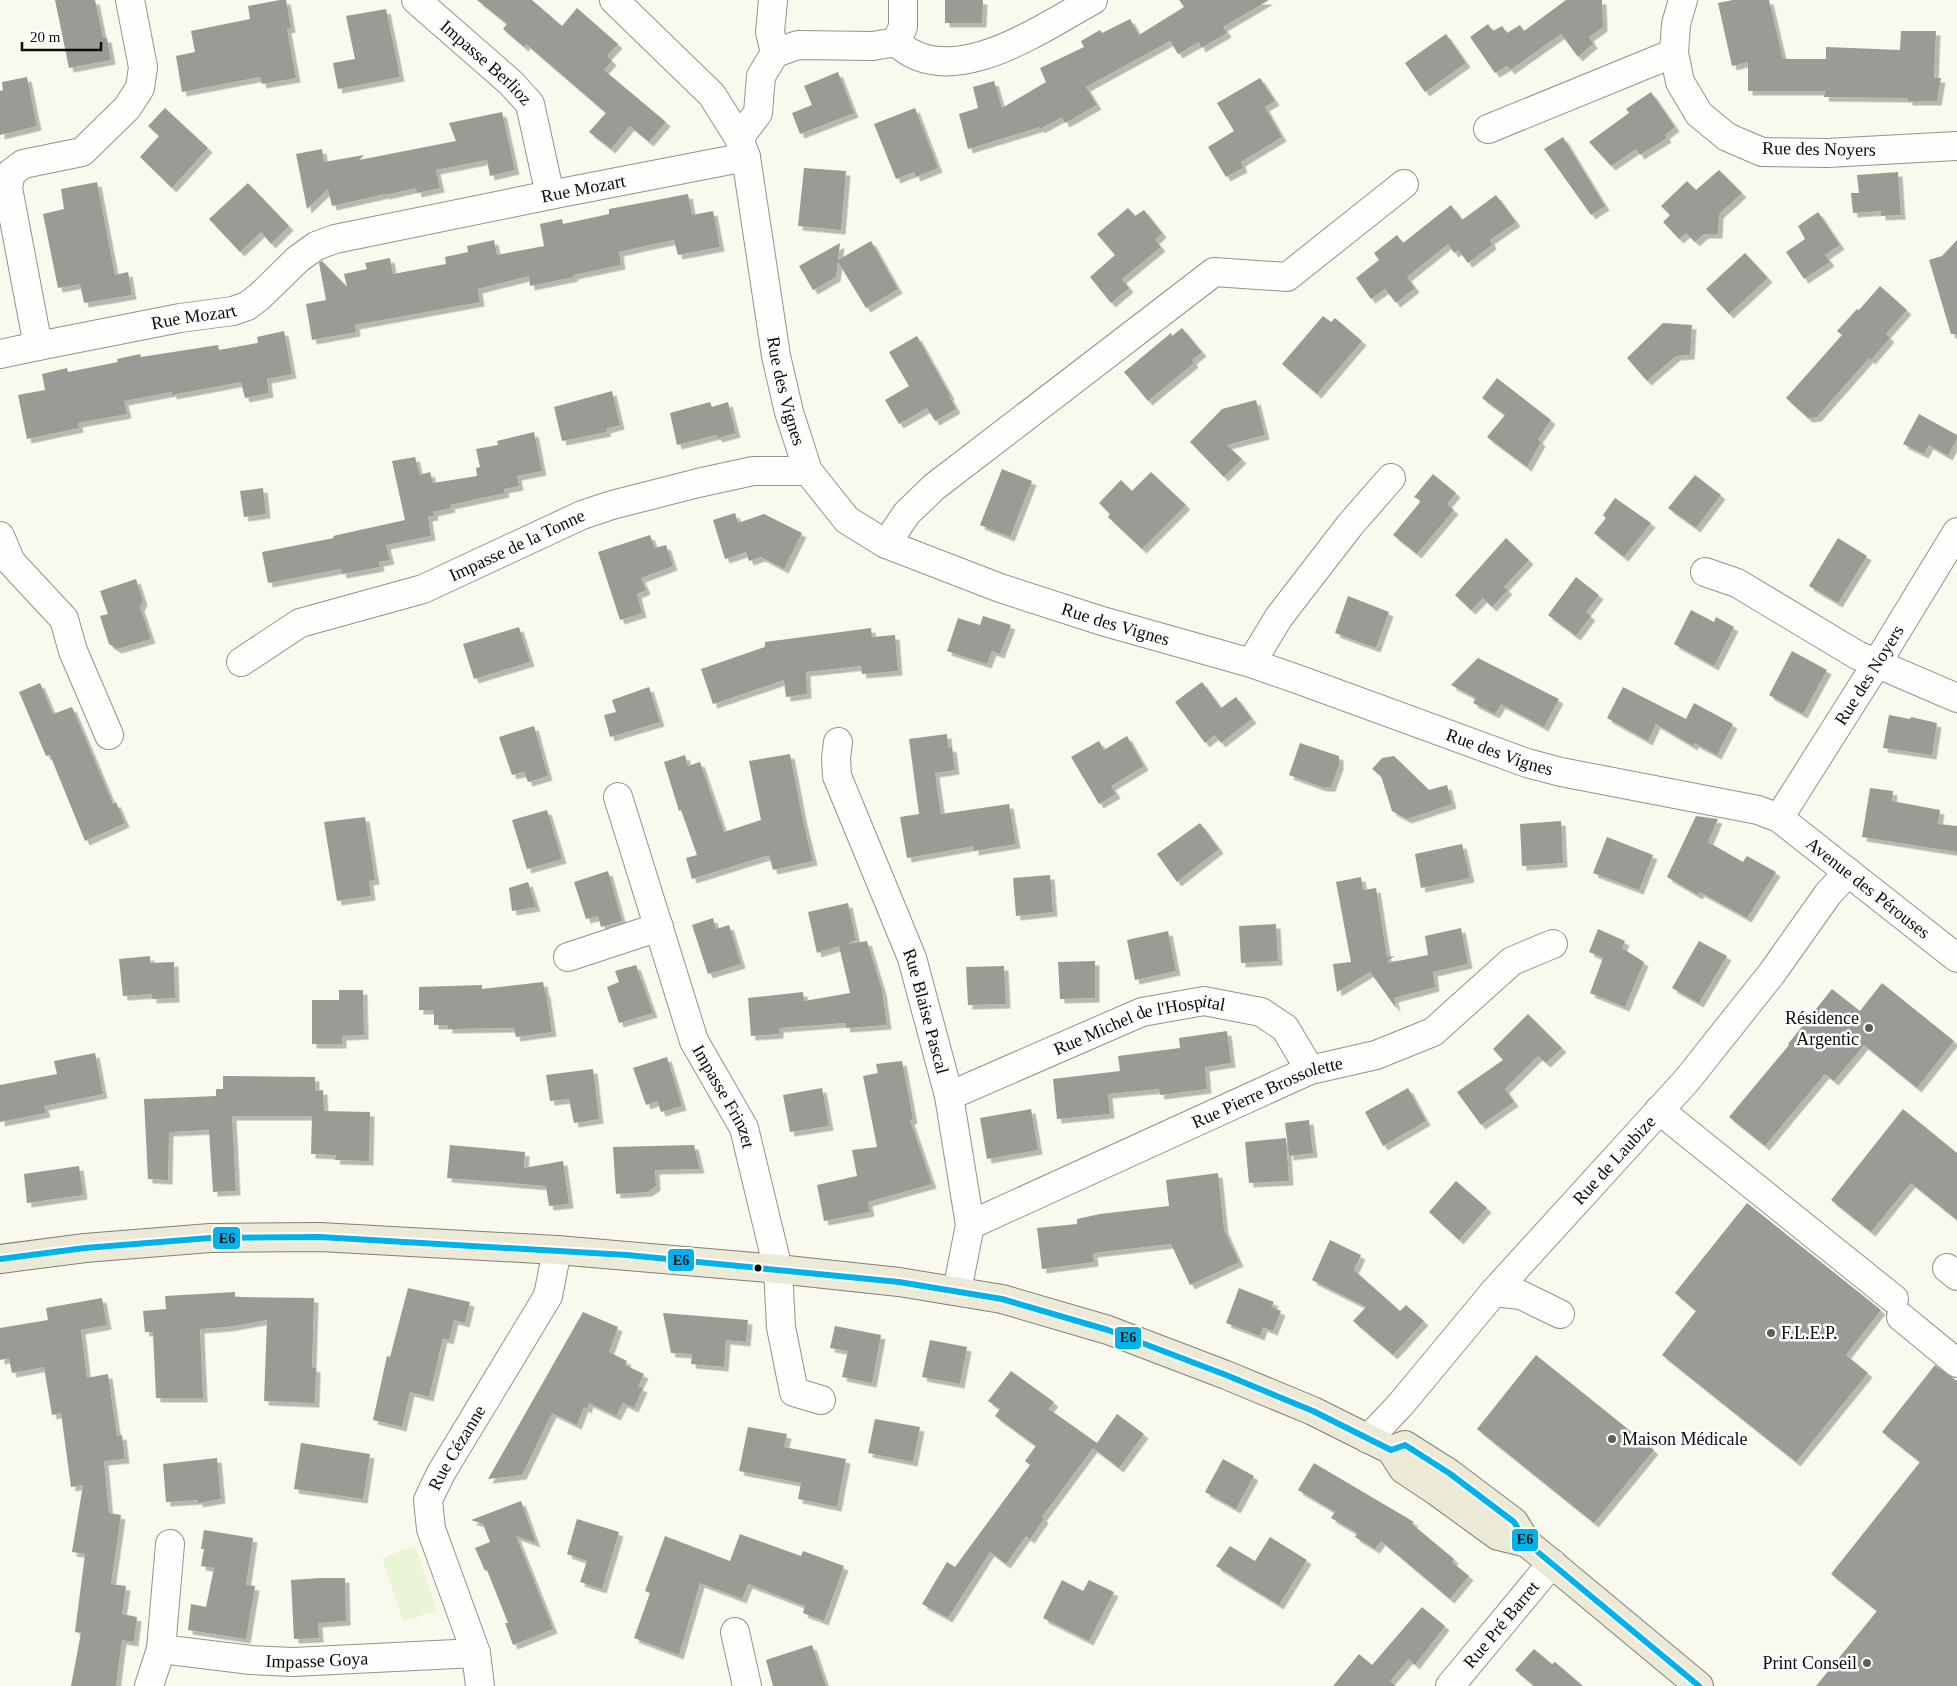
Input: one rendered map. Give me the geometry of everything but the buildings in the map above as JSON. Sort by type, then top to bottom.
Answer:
[{"type":"main road","points":[[0,1259],[85,1248],[220,1238],[320,1236],[557,1250],[778,1269],[900,1282],[1002,1299],[1108,1330],[1226,1375],[1313,1411],[1380,1445],[1405,1445],[1449,1473],[1514,1522],[1527,1543],[1698,1686]]},
{"type":"street","points":[[38,346],[8,188],[11,173],[23,164],[82,152],[127,108],[140,88],[143,67],[130,0]]},
{"type":"street","name":"Impasse Berlioz","points":[[416,0],[510,83],[530,104],[550,195]]},
{"type":"street","name":"Rue des Vignes","points":[[614,0],[712,95],[743,148],[776,356],[789,412],[808,471],[848,520],[886,544],[1009,591],[1102,621],[1250,663],[1527,763],[1561,772],[1758,810],[1779,818]]},
{"type":"street","points":[[773,0],[770,32],[776,53]]},
{"type":"street","points":[[896,42],[903,27],[903,0]]},
{"type":"street","points":[[896,42],[907,52],[936,61],[961,60],[985,56],[1007,47],[1093,0]]},
{"type":"street","name":"Rue des Noyers","points":[[1683,0],[1676,24],[1674,53],[1680,82],[1700,114],[1727,137],[1762,152],[1828,153],[1957,146]]},
{"type":"street","points":[[743,148],[758,113],[761,76],[776,53],[798,45],[872,46],[896,42]]},
{"type":"street","points":[[1488,129],[1674,53]]},
{"type":"street","name":"Rue Mozart","points":[[0,354],[180,318],[233,311],[246,306],[259,297],[298,259],[316,246],[336,239],[550,195],[743,148]]},
{"type":"street","points":[[886,544],[906,513],[934,487],[1214,272],[1287,276],[1404,184]]},
{"type":"street","name":"Impasse de la Tonne","points":[[241,662],[300,623],[423,589],[582,516],[612,505],[752,470],[808,471]]},
{"type":"street","points":[[1250,663],[1284,610],[1350,524],[1391,478]]},
{"type":"street","name":"Rue des Noyers","points":[[1779,818],[1878,663],[1957,532]]},
{"type":"street","points":[[0,536],[11,562],[64,619],[73,651],[109,735]]},
{"type":"street","points":[[1705,572],[1737,583],[1857,655],[1957,698]]},
{"type":"street","name":"Rue Blaise Pascal","points":[[838,742],[836,758],[837,776],[912,958],[949,1096],[970,1225],[957,1291]]},
{"type":"street","name":"Impasse Frinzet","points":[[618,797],[694,1041],[744,1128],[778,1269],[781,1327],[794,1392],[821,1400]]},
{"type":"street","name":"Avenue des Pérouses","points":[[1779,818],[1957,958]]},
{"type":"street","name":"Rue de Laubize","points":[[1380,1445],[1401,1404],[1494,1292],[1687,1080],[1741,1012],[1828,894],[1848,872]]},
{"type":"street","points":[[568,957],[659,927]]},
{"type":"street","name":"Rue Pierre Brossolette","points":[[970,1225],[1310,1070],[1376,1055],[1433,1032],[1512,961],[1553,944]]},
{"type":"street","name":"Rue Michel de l'Hospital","points":[[949,1096],[1142,1012],[1204,1001],[1261,1012],[1285,1028],[1310,1070]]},
{"type":"street","points":[[1659,1110],[1897,1308],[1957,1363]]},
{"type":"street","name":"Rue Cézanne","points":[[480,1686],[476,1653],[431,1529],[428,1500],[441,1473],[548,1296],[557,1250]]},
{"type":"street","points":[[1494,1292],[1522,1295],[1560,1314]]},
{"type":"street","points":[[149,1686],[161,1649],[170,1544]]},
{"type":"street","name":"Rue Pré Barret","points":[[1450,1686],[1552,1564]]},
{"type":"street","points":[[736,1632],[747,1686]]},
{"type":"street","name":"Impasse Goya","points":[[161,1649],[251,1660],[292,1662],[476,1653]]},
{"type":"green space","points":[[415,1546],[437,1611],[403,1621],[382,1558]]},
{"type":"transit line","name":"E6","points":[[0,1259],[85,1248],[210,1238],[320,1237],[627,1255],[899,1282],[1002,1299],[1108,1330],[1226,1375],[1313,1411],[1391,1450],[1405,1445],[1449,1473],[1514,1522],[1527,1543],[1699,1686]]},
{"type":"place","name":"Résidence Argentic","points":[[1869,1028]]},
{"type":"place","name":"F.L.E.P.","points":[[1771,1333]]},
{"type":"place","name":"Maison Médicale","points":[[1612,1439]]},
{"type":"place","name":"Print Conseil","points":[[1867,1663]]}]
